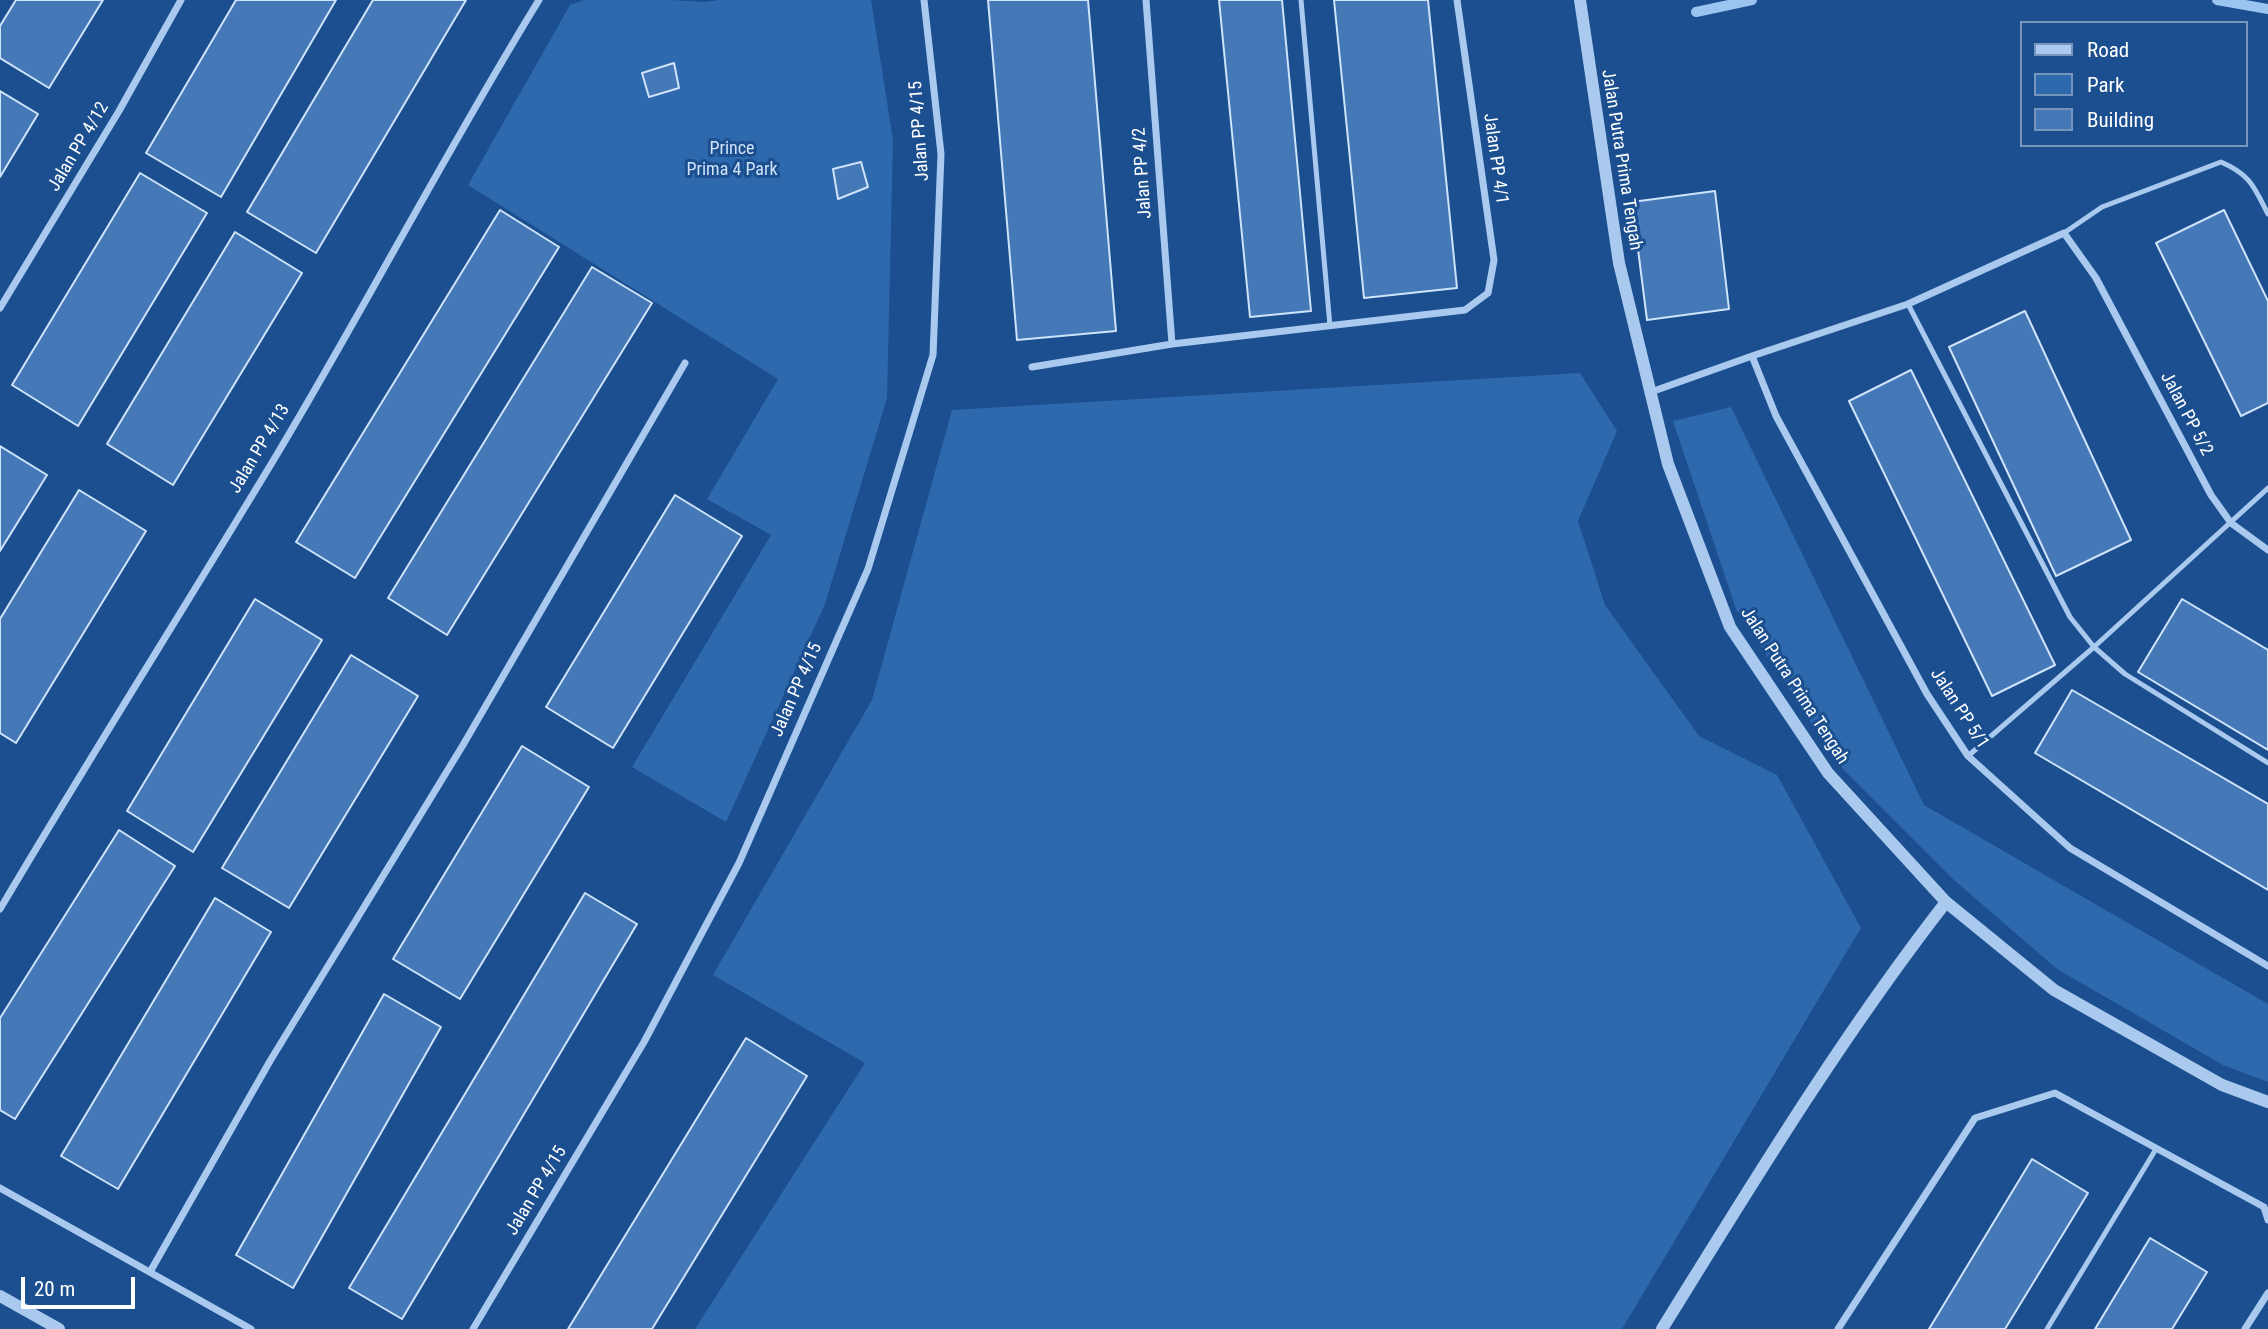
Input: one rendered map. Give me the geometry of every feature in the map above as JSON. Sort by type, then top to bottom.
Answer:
[{"type":"street","name":"Jalan PP 4/12","points":[[0,308],[119,111],[181,0]]},
{"type":"street","name":"Jalan PP 4/13","points":[[0,909],[279,449],[474,107],[539,0]]},
{"type":"street","name":"Jalan PP 4/15","points":[[473,1329],[644,1042],[739,863],[868,569],[933,355],[941,154],[924,0]]},
{"type":"street","name":"Jalan PP 4/2","points":[[1146,0],[1172,344]]},
{"type":"street","name":"Jalan PP 4/1","points":[[1330,326],[1465,310],[1488,293],[1494,261],[1457,0]]},
{"type":"street","name":"Jalan Putra Prima Tengah","points":[[1580,0],[1619,263],[1668,464],[1730,626],[1828,773],[1946,902],[2054,990],[2222,1085],[2268,1102]]},
{"type":"street","points":[[1651,392],[1908,304],[2064,233]]},
{"type":"street","name":"Jalan PP 5/2","points":[[2064,233],[2096,278],[2211,495],[2231,523],[2268,550]]},
{"type":"street","points":[[1032,367],[1172,344],[1330,326]]},
{"type":"street","name":"Jalan PP 5/1","points":[[1752,356],[1776,416],[1927,694],[1968,756],[2070,848],[2268,966]]},
{"type":"street","points":[[150,1272],[270,1061],[463,745],[685,363]]},
{"type":"street","points":[[1662,1329],[1748,1189],[1895,968],[1946,902]]},
{"type":"street","points":[[1838,1329],[1976,1118],[2054,1093],[2264,1207],[2268,1220]]},
{"type":"street","points":[[0,1188],[251,1329]]},
{"type":"street","points":[[2245,1329],[2268,1293]]},
{"type":"street","points":[[0,1296],[59,1329]]},
{"type":"lane","points":[[1301,0],[1330,326]]},
{"type":"lane","points":[[2064,233],[2102,207],[2221,162],[2238,169],[2252,183],[2268,214]]},
{"type":"lane","points":[[1908,304],[2070,617],[2094,648],[2125,674],[2268,763]]},
{"type":"lane","points":[[1968,756],[2094,648],[2268,488]]},
{"type":"lane","points":[[2047,1329],[2157,1149]]},
{"type":"green space","name":"Prince Prima 4 Park","points":[[584,0],[871,0],[893,140],[887,398],[825,604],[726,822],[632,767],[771,535],[707,499],[778,379],[468,185],[570,5]]},
{"type":"green space","points":[[1580,373],[1617,431],[1578,521],[1605,605],[1699,736],[1777,775],[1861,928],[1622,1329],[695,1329],[865,1063],[713,975],[872,700],[952,410]]},
{"type":"green space","points":[[1731,407],[1924,805],[2268,1004],[2268,1082],[2223,1065],[2057,969],[1954,880],[1839,765],[1736,609],[1673,421]]},
{"type":"building","points":[[16,0],[103,0],[49,88],[0,58],[0,26]]},
{"type":"building","points":[[236,0],[336,0],[221,197],[146,153]]},
{"type":"building","points":[[373,0],[466,0],[316,253],[247,212]]},
{"type":"building","points":[[988,0],[1088,0],[1116,331],[1017,340]]},
{"type":"building","points":[[1219,0],[1282,0],[1311,311],[1250,317]]},
{"type":"building","points":[[1334,0],[1428,0],[1457,288],[1364,298]]},
{"type":"building","points":[[674,63],[679,88],[649,97],[642,73]]},
{"type":"building","points":[[0,91],[38,114],[0,177]]},
{"type":"building","points":[[861,162],[868,187],[838,199],[833,169]]},
{"type":"building","points":[[140,173],[207,213],[78,426],[12,385]]},
{"type":"building","points":[[1715,191],[1729,309],[1647,320],[1632,202]]},
{"type":"building","points":[[500,210],[559,247],[355,578],[296,542]]},
{"type":"building","points":[[2224,210],[2268,301],[2268,403],[2241,416],[2156,243]]},
{"type":"building","points":[[235,232],[302,273],[173,485],[107,444]]},
{"type":"building","points":[[592,267],[652,303],[447,635],[388,598]]},
{"type":"building","points":[[2025,311],[2131,540],[2056,576],[1949,347]]},
{"type":"building","points":[[1911,370],[2055,665],[1992,696],[1849,401]]},
{"type":"building","points":[[0,446],[47,475],[0,551]]},
{"type":"building","points":[[79,490],[146,531],[16,743],[0,733],[0,619]]},
{"type":"building","points":[[675,495],[742,536],[613,748],[546,707]]},
{"type":"building","points":[[255,599],[322,640],[193,852],[127,811]]},
{"type":"building","points":[[2182,599],[2268,650],[2268,750],[2138,672]]},
{"type":"building","points":[[351,655],[418,696],[289,908],[222,868]]},
{"type":"building","points":[[2072,690],[2268,804],[2268,890],[2035,753]]},
{"type":"building","points":[[522,746],[589,787],[460,999],[393,959]]},
{"type":"building","points":[[119,830],[175,866],[15,1119],[0,1110],[0,1018]]},
{"type":"building","points":[[585,893],[637,924],[402,1319],[349,1288]]},
{"type":"building","points":[[215,898],[271,932],[118,1189],[61,1156]]},
{"type":"building","points":[[384,994],[441,1027],[293,1288],[236,1255]]},
{"type":"building","points":[[746,1038],[807,1076],[652,1329],[568,1329]]},
{"type":"building","points":[[2032,1159],[2088,1193],[2005,1329],[1929,1329]]},
{"type":"building","points":[[2150,1238],[2207,1272],[2172,1329],[2095,1329]]},
{"type":"waterway","points":[[1696,12],[1752,0]]},
{"type":"waterway","points":[[2217,0],[2268,9]]}]
